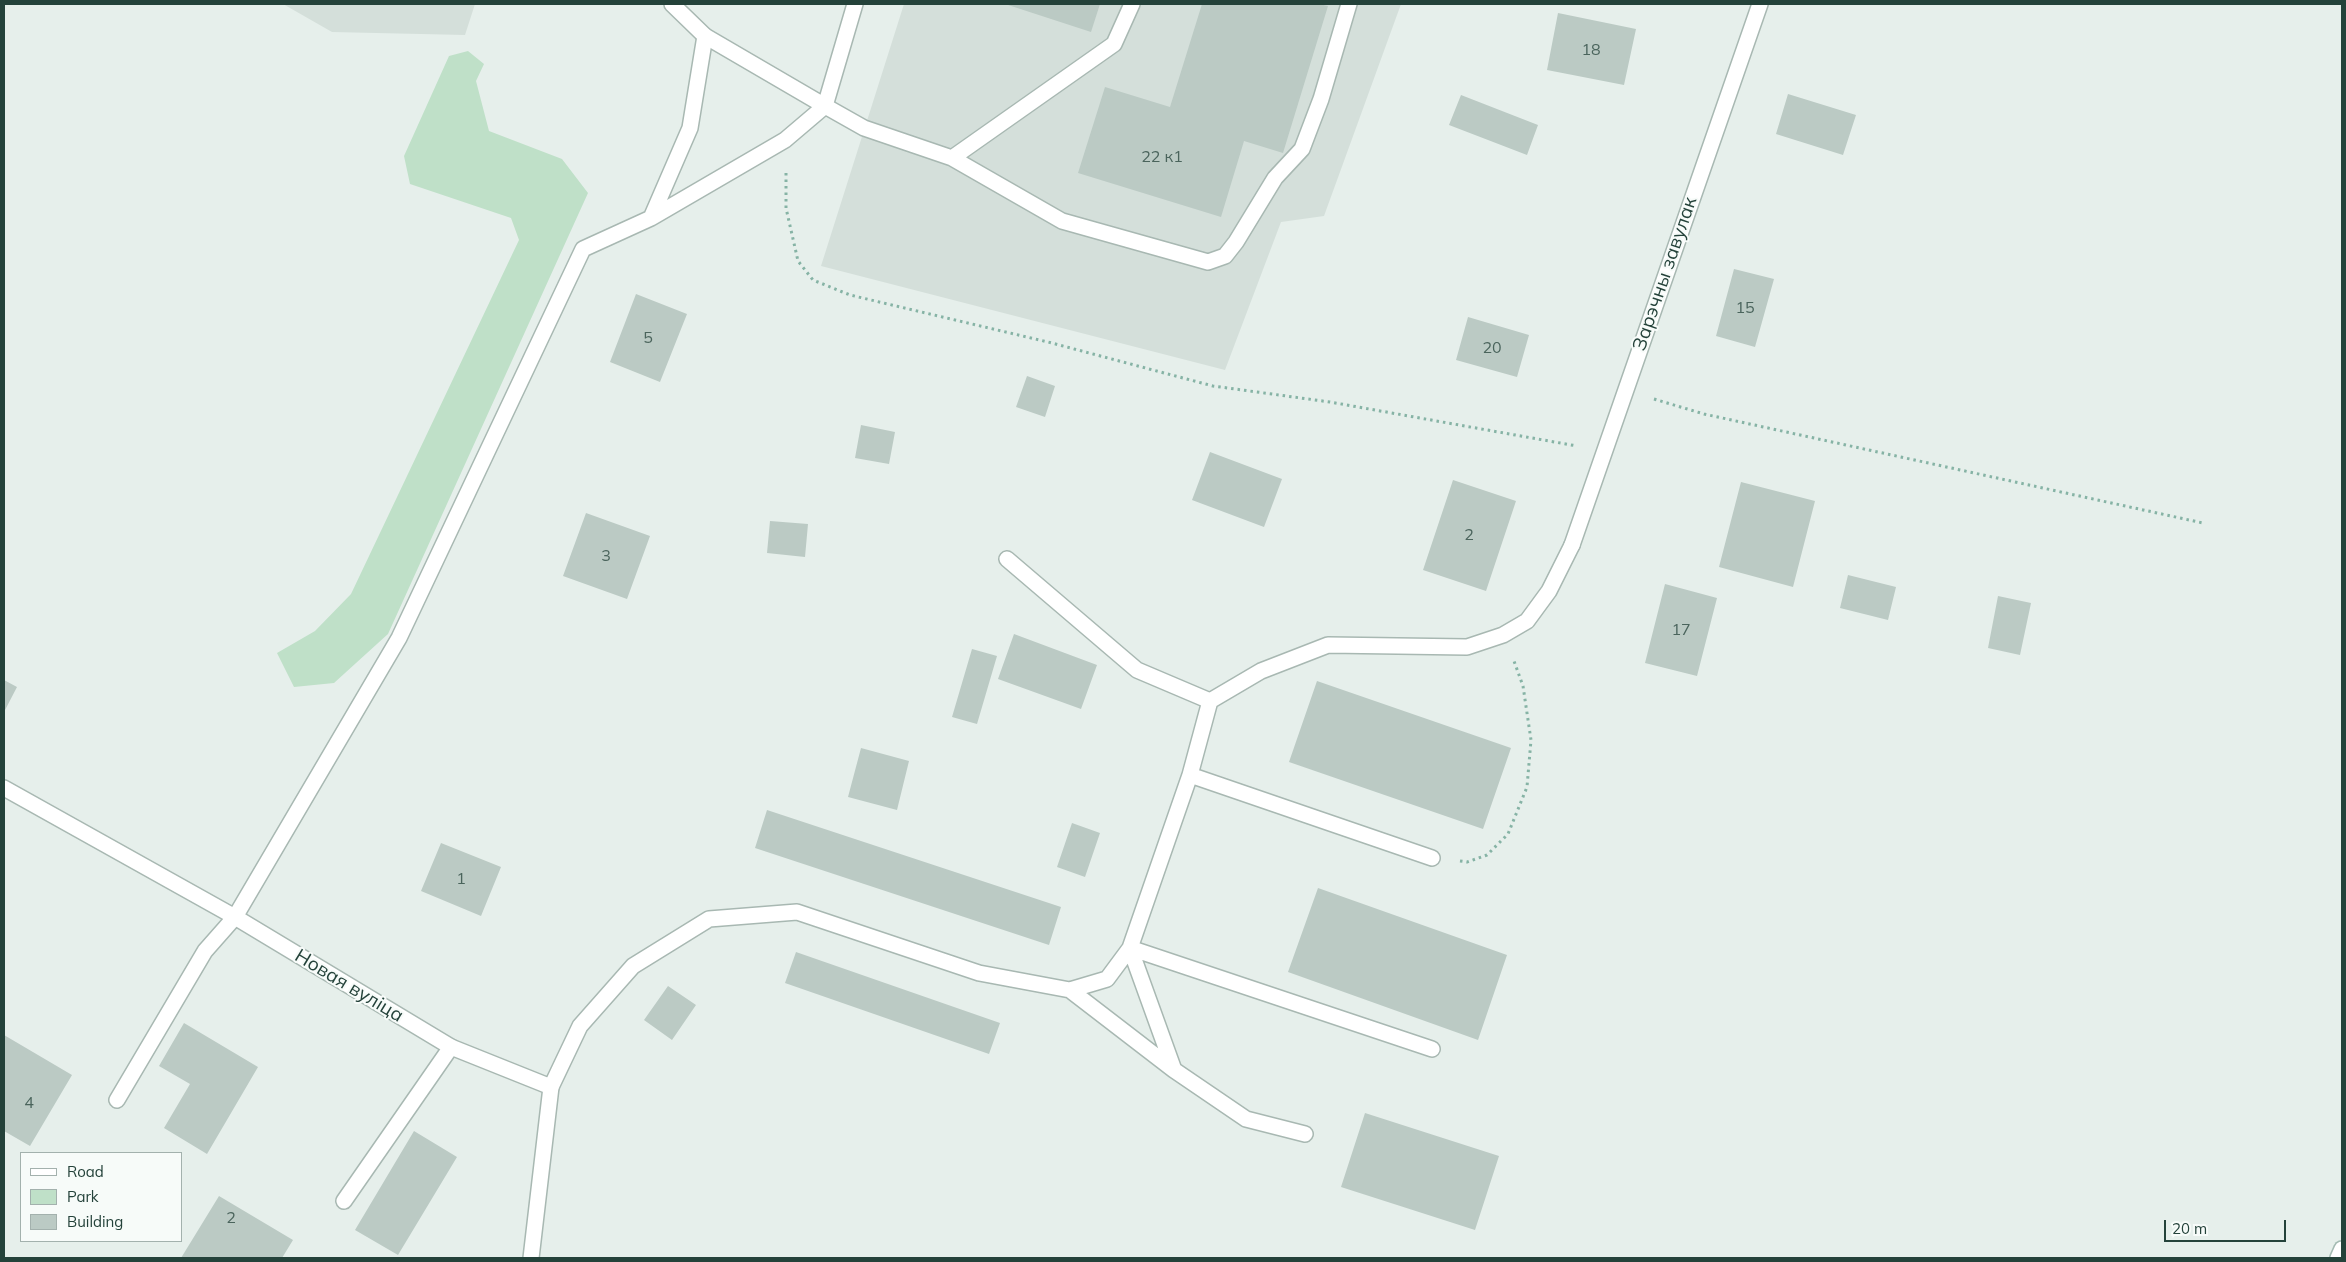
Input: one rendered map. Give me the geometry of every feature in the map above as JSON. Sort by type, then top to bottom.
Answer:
[{"type":"street","points":[[672,4],[705,36],[864,128],[952,158],[1062,221],[1208,262],[1225,256],[1236,242],[1275,178],[1302,149],[1321,99],[1349,4]]},
{"type":"street","points":[[117,1100],[205,951],[235,917],[399,638],[583,249],[651,218],[785,140],[825,106],[855,4]]},
{"type":"street","points":[[952,158],[1114,44],[1132,4]]},
{"type":"street","name":"Зарэчны завулак","points":[[1210,701],[1262,671],[1328,645],[1467,647],[1503,635],[1527,620],[1549,590],[1572,545],[1760,4]]},
{"type":"street","points":[[651,218],[690,128],[705,36]]},
{"type":"street","points":[[1007,558],[1137,670],[1210,701],[1190,775],[1130,948],[1107,979],[1070,990]]},
{"type":"street","points":[[1190,775],[1432,858]]},
{"type":"street","name":"Новая вуліца","points":[[4,788],[235,917],[451,1047],[551,1087]]},
{"type":"street","points":[[531,1258],[551,1087],[580,1026],[633,966],[709,919],[797,912],[979,972],[1070,990],[1174,1070],[1246,1118],[1305,1134]]},
{"type":"street","points":[[1130,948],[1432,1049]]},
{"type":"street","points":[[1130,948],[1174,1070]]},
{"type":"street","points":[[344,1201],[451,1047]]},
{"type":"street","points":[[2338,1258],[2342,1249]]},
{"type":"path","points":[[785,140],[786,208],[798,261],[814,280],[850,295],[1048,342],[1213,386],[1330,402],[1605,451]]},
{"type":"path","points":[[1625,390],[1704,414],[2203,523]]},
{"type":"path","points":[[1432,858],[1467,862],[1487,855],[1508,834],[1527,786],[1530,740],[1524,686],[1503,635]]},
{"type":"shaded area","points":[[283,4],[475,4],[465,35],[332,32]]},
{"type":"shaded area","points":[[904,4],[1401,4],[1324,216],[1281,222],[1225,370],[821,266]]},
{"type":"green space","points":[[468,51],[484,64],[476,81],[489,131],[562,159],[588,193],[388,634],[334,683],[294,687],[277,653],[315,631],[351,594],[519,240],[511,218],[410,184],[404,156],[449,56]]},
{"type":"building","points":[[1005,4],[1100,4],[1091,32]]},
{"type":"building","points":[[1202,4],[1319,4],[1328,6],[1283,153],[1244,141],[1221,217],[1078,173],[1105,87],[1170,107]]},
{"type":"building","points":[[1558,13],[1636,29],[1624,85],[1547,70]]},
{"type":"building","points":[[1788,94],[1856,115],[1843,155],[1776,134]]},
{"type":"building","points":[[1461,95],[1538,125],[1527,155],[1449,125]]},
{"type":"building","points":[[1734,269],[1774,279],[1755,347],[1716,336]]},
{"type":"building","points":[[636,294],[687,314],[660,382],[610,362]]},
{"type":"building","points":[[1468,317],[1529,335],[1517,377],[1456,360]]},
{"type":"building","points":[[1027,376],[1055,386],[1045,417],[1016,407]]},
{"type":"building","points":[[861,425],[895,432],[889,464],[855,458]]},
{"type":"building","points":[[1210,452],[1282,479],[1264,527],[1192,500]]},
{"type":"building","points":[[1453,480],[1516,501],[1486,591],[1423,570]]},
{"type":"building","points":[[1741,482],[1815,501],[1793,587],[1719,567]]},
{"type":"building","points":[[586,513],[650,536],[627,599],[563,576]]},
{"type":"building","points":[[770,521],[808,524],[805,557],[767,553]]},
{"type":"building","points":[[1848,575],[1896,587],[1888,620],[1840,608]]},
{"type":"building","points":[[1665,584],[1717,598],[1697,676],[1645,663]]},
{"type":"building","points":[[1998,596],[2031,603],[2020,655],[1988,648]]},
{"type":"building","points":[[1014,634],[1097,665],[1081,709],[998,679]]},
{"type":"building","points":[[972,649],[997,656],[977,724],[952,717]]},
{"type":"building","points":[[4,680],[17,687],[4,712]]},
{"type":"building","points":[[1317,681],[1511,748],[1483,829],[1289,762]]},
{"type":"building","points":[[861,748],[909,761],[897,810],[848,797]]},
{"type":"building","points":[[767,810],[1061,907],[1049,945],[755,848]]},
{"type":"building","points":[[1072,823],[1100,833],[1085,877],[1057,867]]},
{"type":"building","points":[[441,843],[501,867],[481,916],[421,891]]},
{"type":"building","points":[[1318,888],[1507,955],[1478,1040],[1288,972]]},
{"type":"building","points":[[796,952],[1000,1023],[989,1054],[785,983]]},
{"type":"building","points":[[668,986],[696,1005],[672,1040],[644,1020]]},
{"type":"building","points":[[184,1023],[258,1067],[207,1154],[164,1128],[190,1084],[159,1066]]},
{"type":"building","points":[[4,1035],[72,1075],[30,1146],[4,1131]]},
{"type":"building","points":[[1365,1113],[1499,1156],[1475,1230],[1341,1187]]},
{"type":"building","points":[[414,1131],[457,1157],[398,1255],[355,1230]]},
{"type":"building","points":[[219,1196],[293,1240],[282,1258],[181,1258]]}]
